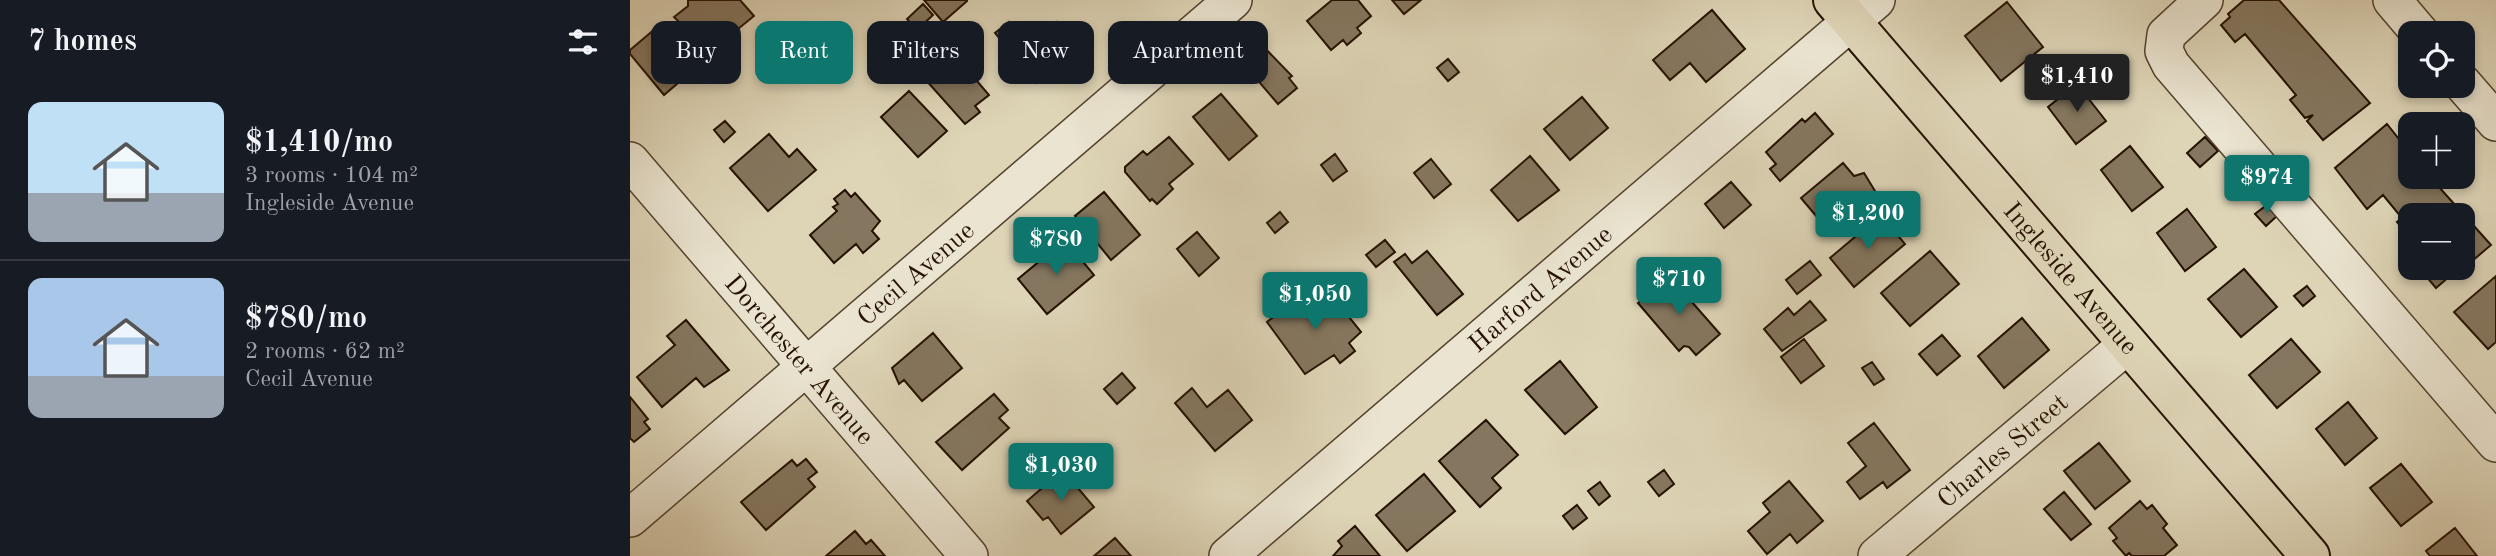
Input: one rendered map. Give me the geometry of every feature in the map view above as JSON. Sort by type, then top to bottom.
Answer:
[{"type":"main road","name":"Ingleside Avenue","points":[[1854,7],[2128,344],[2310,556]]},
{"type":"street","name":"Cecil Avenue","points":[[630,518],[1233,0]]},
{"type":"street","points":[[2204,0],[2166,35],[2164,51],[2171,65],[2496,443]]},
{"type":"street","points":[[2392,0],[2410,21]]},
{"type":"street","name":"Harford Avenue","points":[[1228,556],[1854,7]]},
{"type":"street","points":[[2475,98],[2496,122]]},
{"type":"street","name":"Dorchester Avenue","points":[[630,161],[969,556]]},
{"type":"street","name":"Charles Street","points":[[1877,556],[2128,344]]},
{"type":"building","points":[[688,0],[740,0],[754,16],[741,27],[741,21],[678,21],[674,17],[688,6]]},
{"type":"building","points":[[924,0],[967,0],[944,21]]},
{"type":"building","points":[[1332,0],[1358,0],[1371,16],[1357,28],[1361,33],[1347,45],[1343,40],[1331,50],[1307,21]]},
{"type":"building","points":[[1392,0],[1421,0],[1404,14]]},
{"type":"building","points":[[2244,0],[2279,0],[2370,103],[2323,140],[2307,121],[2313,115],[2305,118],[2290,100],[2296,95],[2245,34],[2235,42],[2221,25],[2230,17],[2228,14]]},
{"type":"building","points":[[2007,2],[2043,47],[2001,81],[1965,36]]},
{"type":"building","points":[[923,4],[933,15],[927,21],[907,19]]},
{"type":"building","points":[[1712,10],[1745,49],[1706,82],[1690,63],[1670,80],[1653,60]]},
{"type":"building","points":[[651,32],[651,79],[630,54],[630,50]]},
{"type":"building","points":[[1268,51],[1292,76],[1289,78],[1297,88],[1278,104],[1261,84],[1268,84]]},
{"type":"building","points":[[1448,59],[1459,72],[1448,81],[1437,68]]},
{"type":"building","points":[[655,84],[677,84],[664,95]]},
{"type":"building","points":[[929,84],[980,84],[989,95],[975,106],[980,112],[965,124]]},
{"type":"building","points":[[2077,84],[2106,121],[2076,144],[2048,107]]},
{"type":"building","points":[[909,91],[947,131],[918,157],[881,117]]},
{"type":"building","points":[[1221,94],[1257,136],[1229,160],[1193,117]]},
{"type":"building","points":[[1582,97],[1608,128],[1570,160],[1544,129]]},
{"type":"building","points":[[1815,113],[1833,134],[1780,181],[1770,169],[1776,164],[1766,152],[1802,119],[1805,122]]},
{"type":"building","points":[[725,121],[735,132],[724,142],[714,130]]},
{"type":"building","points":[[2387,124],[2398,138],[2398,189],[2441,189],[2453,203],[2398,203],[2398,213],[2383,195],[2367,209],[2335,168]]},
{"type":"building","points":[[769,134],[789,157],[797,149],[816,170],[768,211],[730,168]]},
{"type":"building","points":[[1169,137],[1193,164],[1169,184],[1173,189],[1157,204],[1152,199],[1150,201],[1125,172],[1125,167],[1143,151],[1147,155]]},
{"type":"building","points":[[2205,137],[2218,151],[2200,167],[2187,153]]},
{"type":"building","points":[[2130,146],[2163,187],[2132,211],[2101,170]]},
{"type":"building","points":[[1335,154],[1347,171],[1333,181],[1321,165]]},
{"type":"building","points":[[1530,156],[1559,190],[1518,221],[1491,190]]},
{"type":"building","points":[[1431,159],[1451,184],[1434,198],[1414,173]]},
{"type":"building","points":[[1843,163],[1854,176],[1864,173],[1875,191],[1828,230],[1801,198]]},
{"type":"building","points":[[1731,182],[1751,205],[1724,228],[1705,204]]},
{"type":"building","points":[[845,190],[851,197],[855,193],[880,221],[872,231],[879,239],[863,253],[856,244],[834,263],[810,235],[837,211],[833,207],[838,204],[834,199]]},
{"type":"building","points":[[1104,192],[1140,235],[1111,260],[1075,216]]},
{"type":"building","points":[[2268,204],[2278,215],[2266,226],[2255,214]]},
{"type":"building","points":[[2187,209],[2216,247],[2185,271],[2157,233]]},
{"type":"building","points":[[1280,212],[1288,222],[1275,233],[1267,223]]},
{"type":"building","points":[[1881,215],[1905,244],[1854,287],[1830,258]]},
{"type":"building","points":[[2475,227],[2491,245],[2475,259]]},
{"type":"building","points":[[1197,232],[1219,258],[1199,276],[1177,249]]},
{"type":"building","points":[[1065,240],[1094,275],[1047,314],[1018,279]]},
{"type":"building","points":[[1385,240],[1395,252],[1376,267],[1366,255]]},
{"type":"building","points":[[1427,251],[1463,294],[1437,315],[1394,262],[1405,254],[1412,263]]},
{"type":"building","points":[[1930,251],[1959,284],[1910,326],[1881,293]]},
{"type":"building","points":[[1810,261],[1821,275],[1797,294],[1786,280]]},
{"type":"building","points":[[2244,269],[2277,307],[2241,337],[2208,299]]},
{"type":"building","points":[[1669,276],[1720,334],[1696,355],[1689,347],[1684,346],[1679,351],[1638,303]]},
{"type":"building","points":[[2496,276],[2496,342],[2488,349],[2454,312]]},
{"type":"building","points":[[2429,280],[2445,280],[2436,288]]},
{"type":"building","points":[[2307,286],[2315,296],[2303,306],[2294,296]]},
{"type":"building","points":[[1329,292],[1361,332],[1349,343],[1355,351],[1340,363],[1334,355],[1305,374],[1267,322],[1301,295],[1310,307]]},
{"type":"building","points":[[1810,301],[1826,320],[1782,351],[1764,329],[1788,308],[1794,315]]},
{"type":"building","points":[[2022,318],[2049,350],[2004,388],[1978,356]]},
{"type":"building","points":[[686,320],[729,370],[704,387],[696,378],[662,407],[637,377],[675,345],[667,336]]},
{"type":"building","points":[[933,333],[962,368],[922,401],[904,380],[899,384],[892,368]]},
{"type":"building","points":[[1942,335],[1960,356],[1937,375],[1919,354]]},
{"type":"building","points":[[1804,339],[1824,366],[1801,383],[1781,357]]},
{"type":"building","points":[[2291,339],[2320,372],[2277,408],[2249,375]]},
{"type":"building","points":[[1560,361],[1597,407],[1565,434],[1525,390]]},
{"type":"building","points":[[1872,362],[1884,379],[1874,385],[1862,368]]},
{"type":"building","points":[[1122,373],[1135,388],[1117,404],[1104,389]]},
{"type":"building","points":[[1192,388],[1207,407],[1228,390],[1252,420],[1215,451],[1175,403]]},
{"type":"building","points":[[994,394],[1008,410],[999,418],[1009,428],[962,470],[936,442]]},
{"type":"building","points":[[630,397],[648,419],[644,422],[650,429],[634,442],[630,438]]},
{"type":"building","points":[[2348,402],[2377,438],[2345,465],[2316,429]]},
{"type":"building","points":[[1486,420],[1518,455],[1492,478],[1501,488],[1480,507],[1439,461]]},
{"type":"building","points":[[1874,423],[1910,470],[1887,488],[1883,482],[1860,499],[1847,482],[1866,466],[1848,443]]},
{"type":"building","points":[[2099,443],[2130,481],[2095,509],[2064,471]]},
{"type":"building","points":[[806,459],[817,472],[808,479],[815,487],[766,530],[741,502],[792,460],[797,466]]},
{"type":"building","points":[[2401,464],[2432,502],[2401,526],[2370,488]]},
{"type":"building","points":[[1664,470],[1674,484],[1659,496],[1648,482]]},
{"type":"building","points":[[1424,474],[1455,511],[1407,551],[1376,515]]},
{"type":"building","points":[[1067,475],[1094,507],[1061,534],[1048,517],[1043,520],[1027,501],[1056,476],[1060,481]]},
{"type":"building","points":[[1789,481],[1823,521],[1797,543],[1790,534],[1767,554],[1748,531],[1770,512],[1763,503]]},
{"type":"building","points":[[1600,482],[1610,496],[1599,505],[1588,491]]},
{"type":"building","points":[[2064,492],[2091,524],[2071,540],[2044,509]]},
{"type":"building","points":[[2140,501],[2147,509],[2152,505],[2167,524],[2163,528],[2177,545],[2164,556],[2132,556],[2129,553],[2126,556],[2113,541],[2117,538],[2109,528]]},
{"type":"building","points":[[1577,505],[1587,518],[1573,529],[1563,516]]},
{"type":"building","points":[[1355,526],[1380,556],[1333,556],[1342,546],[1338,541]]},
{"type":"building","points":[[2455,528],[2477,556],[2430,556],[2426,551]]},
{"type":"building","points":[[855,531],[866,544],[871,540],[885,556],[826,556]]},
{"type":"building","points":[[1115,538],[1131,556],[1094,556]]}]
